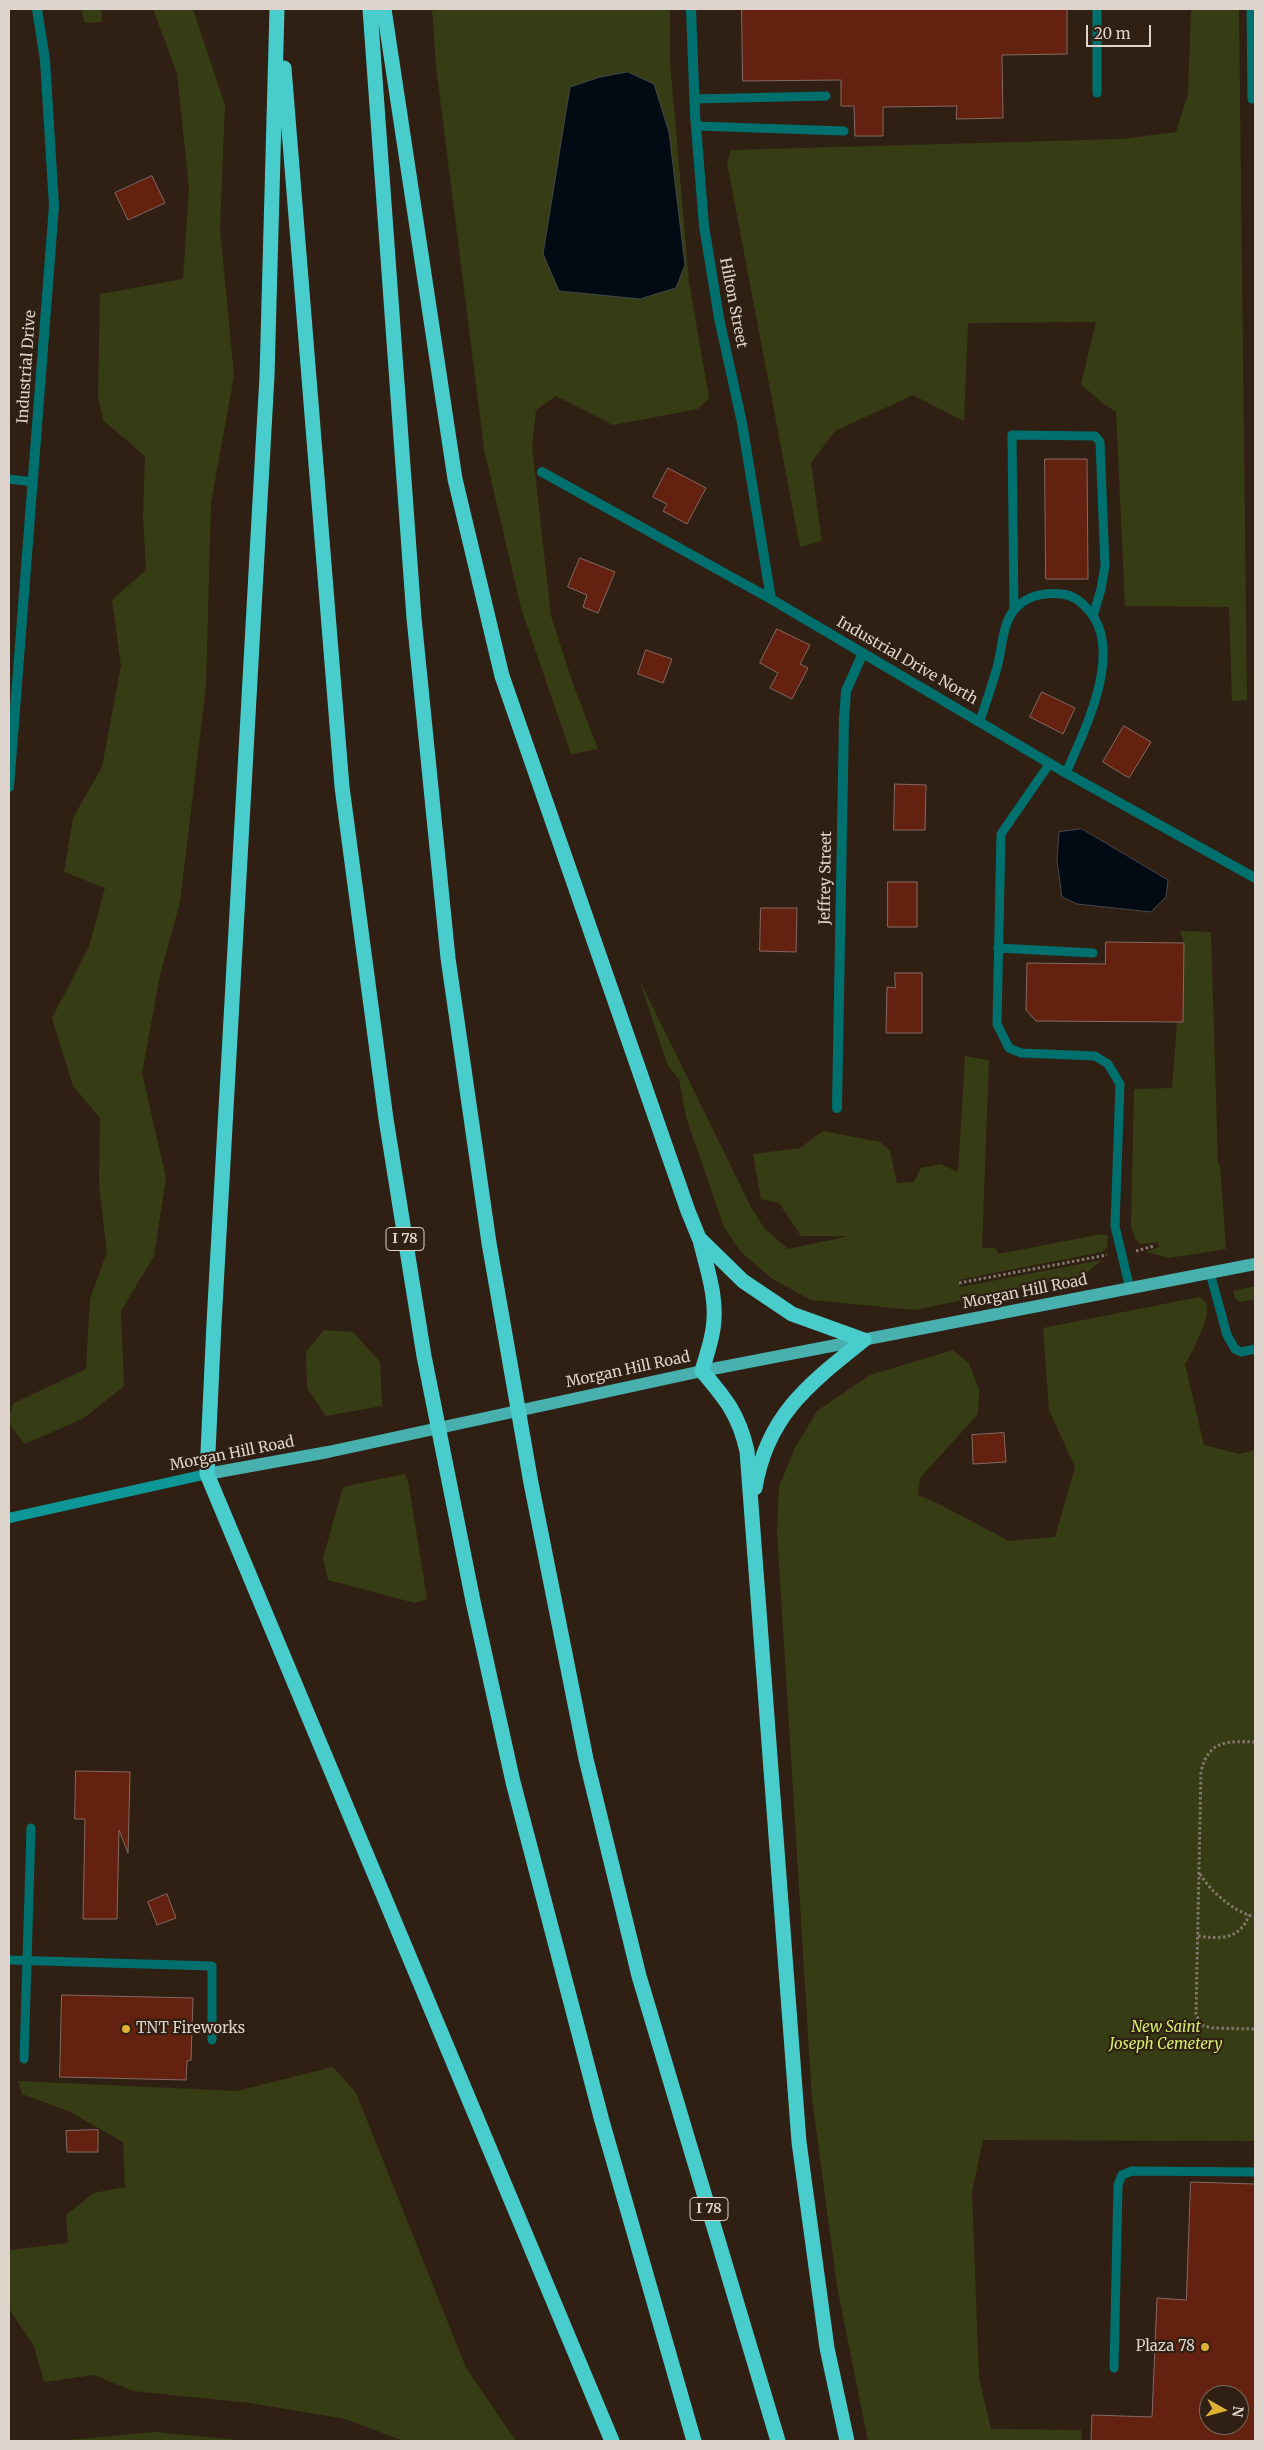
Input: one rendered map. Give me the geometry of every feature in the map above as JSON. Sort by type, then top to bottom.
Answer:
[{"type":"highway","points":[[278,9],[267,376],[214,1314],[207,1474],[612,2441]]},
{"type":"highway","name":"I 78","points":[[278,9],[342,787],[386,1120],[424,1356],[473,1601],[513,1782],[602,2121],[694,2441]]},
{"type":"highway","name":"I 78","points":[[370,9],[414,618],[448,958],[489,1243],[532,1483],[586,1759],[639,1976],[778,2441]]},
{"type":"highway","points":[[384,9],[455,479],[502,676],[699,1238],[713,1290],[714,1311],[713,1329],[702,1371],[728,1402],[742,1427],[747,1451],[799,2142],[828,2348],[847,2441]]},
{"type":"highway","points":[[699,1238],[743,1281],[777,1305],[808,1320],[864,1340]]},
{"type":"highway","points":[[752,1507],[757,1478],[770,1440],[781,1417],[813,1382],[864,1340]]},
{"type":"main road","name":"Morgan Hill Road","points":[[9,1518],[207,1474],[328,1452],[702,1371],[1255,1264]]},
{"type":"street","name":"Industrial Drive","points":[[9,787],[54,206],[45,60],[37,9]]},
{"type":"street","name":"Hilton Street","points":[[691,9],[696,126],[704,226],[719,318],[742,423],[770,599]]},
{"type":"street","name":"Industrial Drive North","points":[[542,472],[770,599],[1066,773],[1255,878]]},
{"type":"street","name":"Jeffrey Street","points":[[836,1108],[844,719],[846,691],[863,652]]},
{"type":"lane","points":[[1097,9],[1097,93]]},
{"type":"lane","points":[[1250,9],[1252,98]]},
{"type":"lane","points":[[695,98],[826,96]]},
{"type":"lane","points":[[696,126],[844,131]]},
{"type":"lane","points":[[980,721],[993,684],[1005,630],[1014,610],[1012,436],[1095,436],[1100,442],[1104,566],[1101,589],[1093,616]]},
{"type":"lane","points":[[9,479],[33,482]]},
{"type":"lane","points":[[1014,610],[1030,597],[1048,592],[1066,594],[1082,602],[1093,616],[1102,641],[1102,669],[1096,701],[1066,773]]},
{"type":"lane","points":[[1050,763],[1001,834],[997,1024],[1009,1048],[1021,1053],[1095,1056],[1108,1064],[1120,1084],[1116,1226],[1130,1289]]},
{"type":"lane","points":[[998,948],[1093,953]]},
{"type":"lane","points":[[1210,1273],[1231,1343],[1242,1352],[1255,1349]]},
{"type":"lane","points":[[24,2058],[30,1828]]},
{"type":"lane","points":[[9,1960],[212,1966],[212,2040]]},
{"type":"lane","points":[[1114,2368],[1118,2184],[1122,2174],[1132,2171],[1255,2172]]},
{"type":"path","points":[[959,1283],[1122,1254],[1154,1246]]},
{"type":"path","points":[[1255,1742],[1229,1741],[1215,1747],[1205,1756],[1201,1771],[1196,2014],[1201,2025],[1212,2028],[1255,2029]]},
{"type":"path","points":[[1199,1873],[1206,1884],[1225,1901],[1249,1916],[1255,1917]]},
{"type":"path","points":[[1198,1936],[1220,1938],[1233,1936],[1246,1924],[1249,1916]]},
{"type":"green space","points":[[81,9],[101,9],[102,22],[85,23]]},
{"type":"green space","points":[[153,9],[193,9],[225,105],[220,229],[234,376],[211,503],[206,686],[180,902],[160,975],[142,1073],[166,1178],[154,1256],[121,1311],[124,1386],[84,1418],[25,1444],[11,1425],[10,1416],[14,1403],[86,1369],[90,1299],[107,1252],[99,1185],[100,1118],[73,1086],[52,1018],[89,947],[105,888],[64,872],[73,818],[102,767],[121,666],[112,600],[146,570],[143,518],[145,456],[103,420],[98,396],[100,294],[183,279],[189,188],[177,73]]},
{"type":"green space","points":[[432,9],[670,9],[670,61],[689,282],[709,398],[698,409],[613,425],[556,396],[536,410],[532,446],[551,616],[573,684],[598,749],[571,754],[521,608],[484,449],[436,66]]},
{"type":"green space","points":[[1191,9],[1239,9],[1247,700],[1232,701],[1229,607],[1125,606],[1116,412],[1102,403],[1081,384],[1096,322],[968,323],[964,421],[913,395],[835,431],[811,463],[822,541],[800,547],[727,163],[731,150],[1122,139],[1176,132],[1188,94]]},
{"type":"green space","points":[[1180,931],[1211,932],[1218,1164],[1220,1165],[1226,1249],[1169,1258],[1146,1252],[1159,1247],[1158,1242],[1141,1244],[1136,1240],[1131,1227],[1134,1089],[1172,1088],[1177,1022],[1183,1022],[1184,943]]},
{"type":"green space","points":[[639,979],[751,1207],[764,1228],[788,1249],[849,1236],[801,1236],[779,1203],[761,1199],[753,1154],[800,1148],[823,1131],[880,1142],[890,1151],[897,1183],[914,1182],[921,1168],[940,1164],[958,1172],[965,1056],[989,1060],[982,1248],[996,1248],[998,1254],[1102,1234],[1108,1236],[1107,1247],[1102,1252],[958,1280],[960,1287],[1102,1260],[1084,1275],[915,1310],[811,1300],[771,1278],[741,1252],[724,1227],[686,1117],[679,1079],[668,1066]]},
{"type":"green space","points":[[1255,1286],[1255,1299],[1240,1302],[1235,1298],[1233,1291]]},
{"type":"green space","name":"New Saint Joseph Cemetery","points":[[1199,1297],[1206,1305],[1207,1314],[1199,1338],[1185,1364],[1204,1445],[1239,1454],[1255,1450],[1255,2141],[983,2140],[972,2192],[979,2378],[991,2429],[1081,2430],[1082,2441],[868,2441],[837,2286],[812,2098],[777,1532],[779,1487],[795,1448],[817,1411],[870,1375],[953,1350],[969,1363],[979,1390],[978,1414],[920,1478],[918,1495],[1009,1541],[1055,1537],[1075,1467],[1049,1410],[1043,1328]]},
{"type":"green space","points":[[324,1330],[353,1332],[380,1362],[382,1406],[326,1416],[307,1388],[306,1352]]},
{"type":"green space","points":[[404,1474],[408,1480],[427,1599],[415,1603],[328,1580],[323,1558],[343,1487]]},
{"type":"green space","points":[[333,2067],[356,2093],[466,2368],[516,2441],[404,2441],[345,2419],[250,2403],[133,2391],[94,2375],[44,2382],[34,2346],[9,2309],[9,2250],[68,2243],[66,2215],[94,2193],[125,2187],[123,2142],[68,2111],[22,2094],[18,2081],[237,2091]]},
{"type":"green space","points":[[155,2432],[248,2441],[57,2441]]},
{"type":"shaded area","points":[[628,72],[654,84],[669,132],[685,265],[676,288],[640,299],[559,291],[543,254],[570,87],[600,77]]},
{"type":"shaded area","points":[[1082,829],[1168,880],[1166,897],[1151,912],[1077,904],[1062,897],[1057,861],[1059,832]]},
{"type":"building","points":[[742,9],[1067,9],[1067,54],[1002,55],[1003,118],[956,119],[957,106],[883,107],[883,136],[855,136],[854,106],[841,106],[841,80],[743,81]]},
{"type":"building","points":[[152,176],[165,203],[128,220],[115,193]]},
{"type":"building","points":[[1045,459],[1087,459],[1088,579],[1046,579]]},
{"type":"building","points":[[668,468],[706,488],[687,524],[663,511],[667,504],[653,497]]},
{"type":"building","points":[[580,558],[615,572],[598,613],[583,607],[587,595],[568,587]]},
{"type":"building","points":[[777,629],[810,645],[800,664],[808,668],[792,699],[770,688],[778,673],[760,663]]},
{"type":"building","points":[[646,650],[672,659],[663,683],[638,674]]},
{"type":"building","points":[[1042,692],[1075,708],[1063,734],[1030,717]]},
{"type":"building","points":[[1124,726],[1151,742],[1129,778],[1103,762]]},
{"type":"building","points":[[895,784],[926,785],[925,830],[894,830]]},
{"type":"building","points":[[888,882],[917,882],[917,927],[888,927]]},
{"type":"building","points":[[761,908],[797,908],[796,952],[760,951]]},
{"type":"building","points":[[1106,942],[1184,943],[1183,1022],[1036,1021],[1026,1010],[1027,963],[1105,964]]},
{"type":"building","points":[[895,973],[922,973],[922,1033],[886,1033],[887,987],[895,988]]},
{"type":"building","points":[[1004,1433],[1006,1462],[973,1464],[972,1435]]},
{"type":"building","points":[[76,1771],[130,1772],[128,1853],[119,1830],[117,1919],[83,1919],[85,1819],[75,1819]]},
{"type":"building","points":[[167,1894],[176,1918],[157,1925],[148,1902]]},
{"type":"building","name":"TNT Fireworks","points":[[62,1995],[193,1998],[191,2060],[187,2061],[186,2080],[60,2077]]},
{"type":"building","points":[[98,2130],[98,2152],[67,2152],[66,2131]]},
{"type":"building","name":"Plaza 78","points":[[1191,2182],[1255,2184],[1255,2441],[1091,2441],[1092,2415],[1152,2417],[1157,2298],[1186,2300]]},
{"type":"place","name":"TNT Fireworks","points":[[126,2029]]},
{"type":"place","name":"Plaza 78","points":[[1205,2347]]}]
